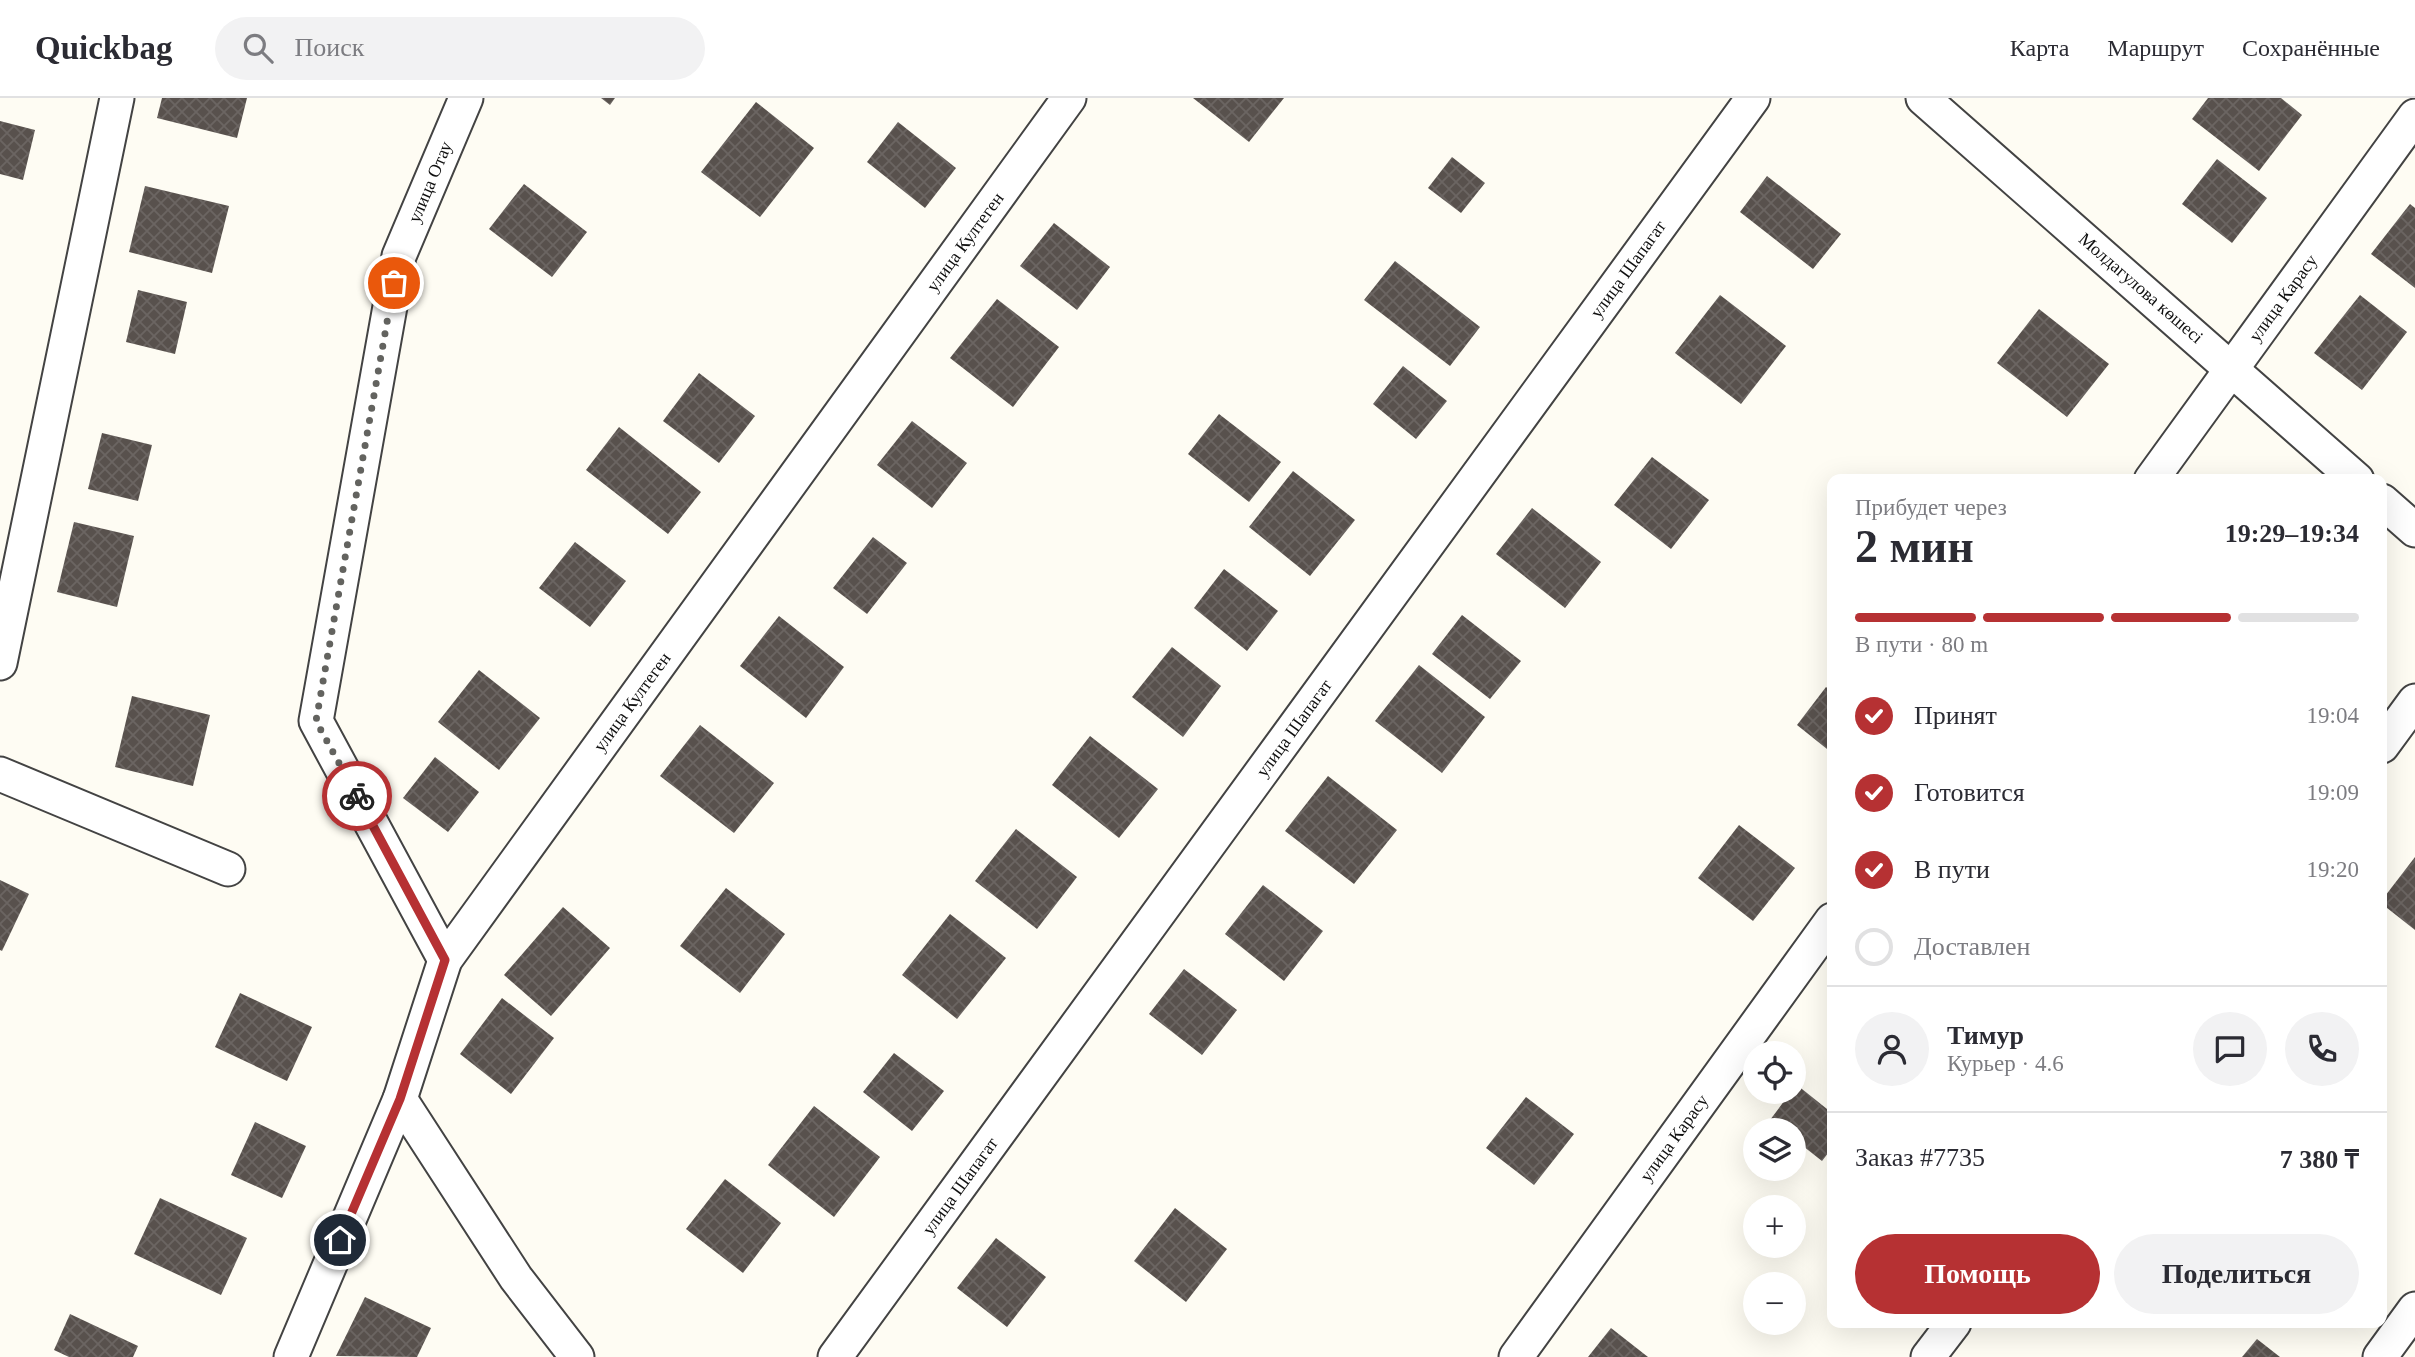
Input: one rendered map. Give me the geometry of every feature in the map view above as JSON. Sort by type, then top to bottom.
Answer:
[{"type":"street","points":[[0,663],[117,98]]},
{"type":"street","name":"улица Отау","points":[[445,960],[316,721],[399,256],[466,98]]},
{"type":"street","name":"улица Култеген","points":[[290,1357],[400,1099],[445,960],[1069,98]]},
{"type":"street","name":"улица Шапагат","points":[[835,1357],[1753,98]]},
{"type":"street","name":"Молдагулова көшесі","points":[[1923,98],[2350,474]]},
{"type":"street","name":"улица Карасу","points":[[2155,474],[2415,116]]},
{"type":"street","points":[[2387,505],[2415,530]]},
{"type":"street","points":[[2387,739],[2415,701]]},
{"type":"street","points":[[0,774],[228,869]]},
{"type":"street","name":"улица Карасу","points":[[1516,1357],[1827,926]]},
{"type":"street","points":[[400,1099],[516,1278],[577,1357]]},
{"type":"street","points":[[2380,1357],[2415,1309]]},
{"type":"street","points":[[1928,1357],[1950,1328]]},
{"type":"building","points":[[162,98],[247,98],[237,138],[157,118]]},
{"type":"building","points":[[601,98],[615,98],[610,105]]},
{"type":"building","points":[[1193,98],[1284,98],[1249,142]]},
{"type":"building","points":[[2208,98],[2281,98],[2302,115],[2259,171],[2192,119]]},
{"type":"building","points":[[756,102],[814,148],[760,217],[701,172]]},
{"type":"building","points":[[0,121],[35,130],[23,180],[0,174]]},
{"type":"building","points":[[898,122],[956,168],[925,208],[867,162]]},
{"type":"building","points":[[1452,157],[1485,183],[1461,213],[1428,188]]},
{"type":"building","points":[[2217,159],[2267,198],[2232,243],[2182,204]]},
{"type":"building","points":[[1767,176],[1841,234],[1813,269],[1740,212]]},
{"type":"building","points":[[524,184],[587,232],[552,277],[489,229]]},
{"type":"building","points":[[145,186],[229,206],[212,273],[129,252]]},
{"type":"building","points":[[2410,204],[2415,208],[2415,288],[2371,254]]},
{"type":"building","points":[[1054,223],[1110,267],[1077,310],[1020,266]]},
{"type":"building","points":[[1395,261],[1480,327],[1450,366],[1364,300]]},
{"type":"building","points":[[138,290],[187,302],[175,354],[126,342]]},
{"type":"building","points":[[1720,295],[1786,346],[1741,404],[1675,353]]},
{"type":"building","points":[[2360,295],[2407,332],[2362,390],[2314,353]]},
{"type":"building","points":[[997,299],[1059,347],[1013,407],[950,358]]},
{"type":"building","points":[[2039,309],[2109,364],[2067,417],[1997,363]]},
{"type":"building","points":[[1403,366],[1447,401],[1416,439],[1373,404]]},
{"type":"building","points":[[699,373],[755,416],[719,463],[663,421]]},
{"type":"building","points":[[1219,414],[1281,462],[1249,502],[1188,454]]},
{"type":"building","points":[[912,421],[967,463],[932,508],[877,465]]},
{"type":"building","points":[[619,427],[701,492],[668,534],[586,470]]},
{"type":"building","points":[[102,433],[152,445],[138,501],[88,489]]},
{"type":"building","points":[[1652,457],[1709,500],[1671,549],[1614,505]]},
{"type":"building","points":[[1293,471],[1355,520],[1310,576],[1249,527]]},
{"type":"building","points":[[1532,508],[1601,562],[1565,608],[1496,554]]},
{"type":"building","points":[[74,522],[134,536],[117,607],[57,592]]},
{"type":"building","points":[[873,537],[907,563],[867,614],[833,588]]},
{"type":"building","points":[[575,542],[626,581],[590,627],[539,588]]},
{"type":"building","points":[[1224,569],[1278,611],[1247,651],[1194,608]]},
{"type":"building","points":[[1462,615],[1521,661],[1490,699],[1432,654]]},
{"type":"building","points":[[779,616],[844,667],[806,718],[740,666]]},
{"type":"building","points":[[1172,647],[1221,686],[1183,737],[1132,697]]},
{"type":"building","points":[[1419,665],[1485,717],[1442,773],[1375,721]]},
{"type":"building","points":[[479,670],[540,718],[499,770],[438,722]]},
{"type":"building","points":[[1826,687],[1827,749],[1797,725]]},
{"type":"building","points":[[132,696],[210,715],[193,786],[115,767]]},
{"type":"building","points":[[700,725],[774,783],[734,833],[660,776]]},
{"type":"building","points":[[1090,736],[1158,789],[1119,838],[1052,785]]},
{"type":"building","points":[[435,757],[479,792],[448,832],[403,798]]},
{"type":"building","points":[[1328,776],[1397,830],[1354,884],[1285,831]]},
{"type":"building","points":[[1739,825],[1795,868],[1753,921],[1698,878]]},
{"type":"building","points":[[1016,829],[1077,877],[1037,929],[975,881]]},
{"type":"building","points":[[2415,857],[2415,930],[2387,908],[2387,893]]},
{"type":"building","points":[[0,880],[29,894],[2,951],[0,950]]},
{"type":"building","points":[[1263,885],[1323,931],[1284,981],[1225,934]]},
{"type":"building","points":[[726,888],[785,934],[740,993],[680,946]]},
{"type":"building","points":[[563,907],[610,948],[551,1016],[504,975]]},
{"type":"building","points":[[950,914],[1006,958],[957,1019],[902,975]]},
{"type":"building","points":[[1184,969],[1237,1010],[1202,1055],[1149,1014]]},
{"type":"building","points":[[240,993],[312,1027],[287,1081],[215,1047]]},
{"type":"building","points":[[502,998],[554,1038],[511,1094],[460,1054]]},
{"type":"building","points":[[894,1053],[944,1091],[912,1131],[863,1092]]},
{"type":"building","points":[[1806,1092],[1827,1109],[1827,1154],[1822,1161],[1806,1148],[1806,1118],[1772,1118],[1782,1104],[1806,1104]]},
{"type":"building","points":[[1526,1097],[1574,1134],[1534,1185],[1486,1148]]},
{"type":"building","points":[[814,1106],[880,1157],[834,1217],[768,1165]]},
{"type":"building","points":[[255,1122],[306,1146],[282,1198],[231,1175]]},
{"type":"building","points":[[725,1179],[781,1223],[743,1273],[686,1229]]},
{"type":"building","points":[[160,1198],[247,1238],[221,1295],[134,1254]]},
{"type":"building","points":[[1175,1208],[1227,1249],[1186,1302],[1134,1261]]},
{"type":"building","points":[[996,1238],[1046,1277],[1007,1327],[957,1288]]},
{"type":"building","points":[[365,1297],[431,1328],[417,1357],[336,1356]]},
{"type":"building","points":[[70,1314],[138,1346],[133,1357],[69,1357],[54,1350]]},
{"type":"building","points":[[1611,1328],[1648,1357],[1588,1357]]},
{"type":"building","points":[[2257,1339],[2280,1357],[2242,1357]]},
{"type":"way so far","points":[[357,796],[316,721],[394,283]]},
{"type":"route","points":[[340,1240],[400,1099],[445,960],[357,796]]}]
